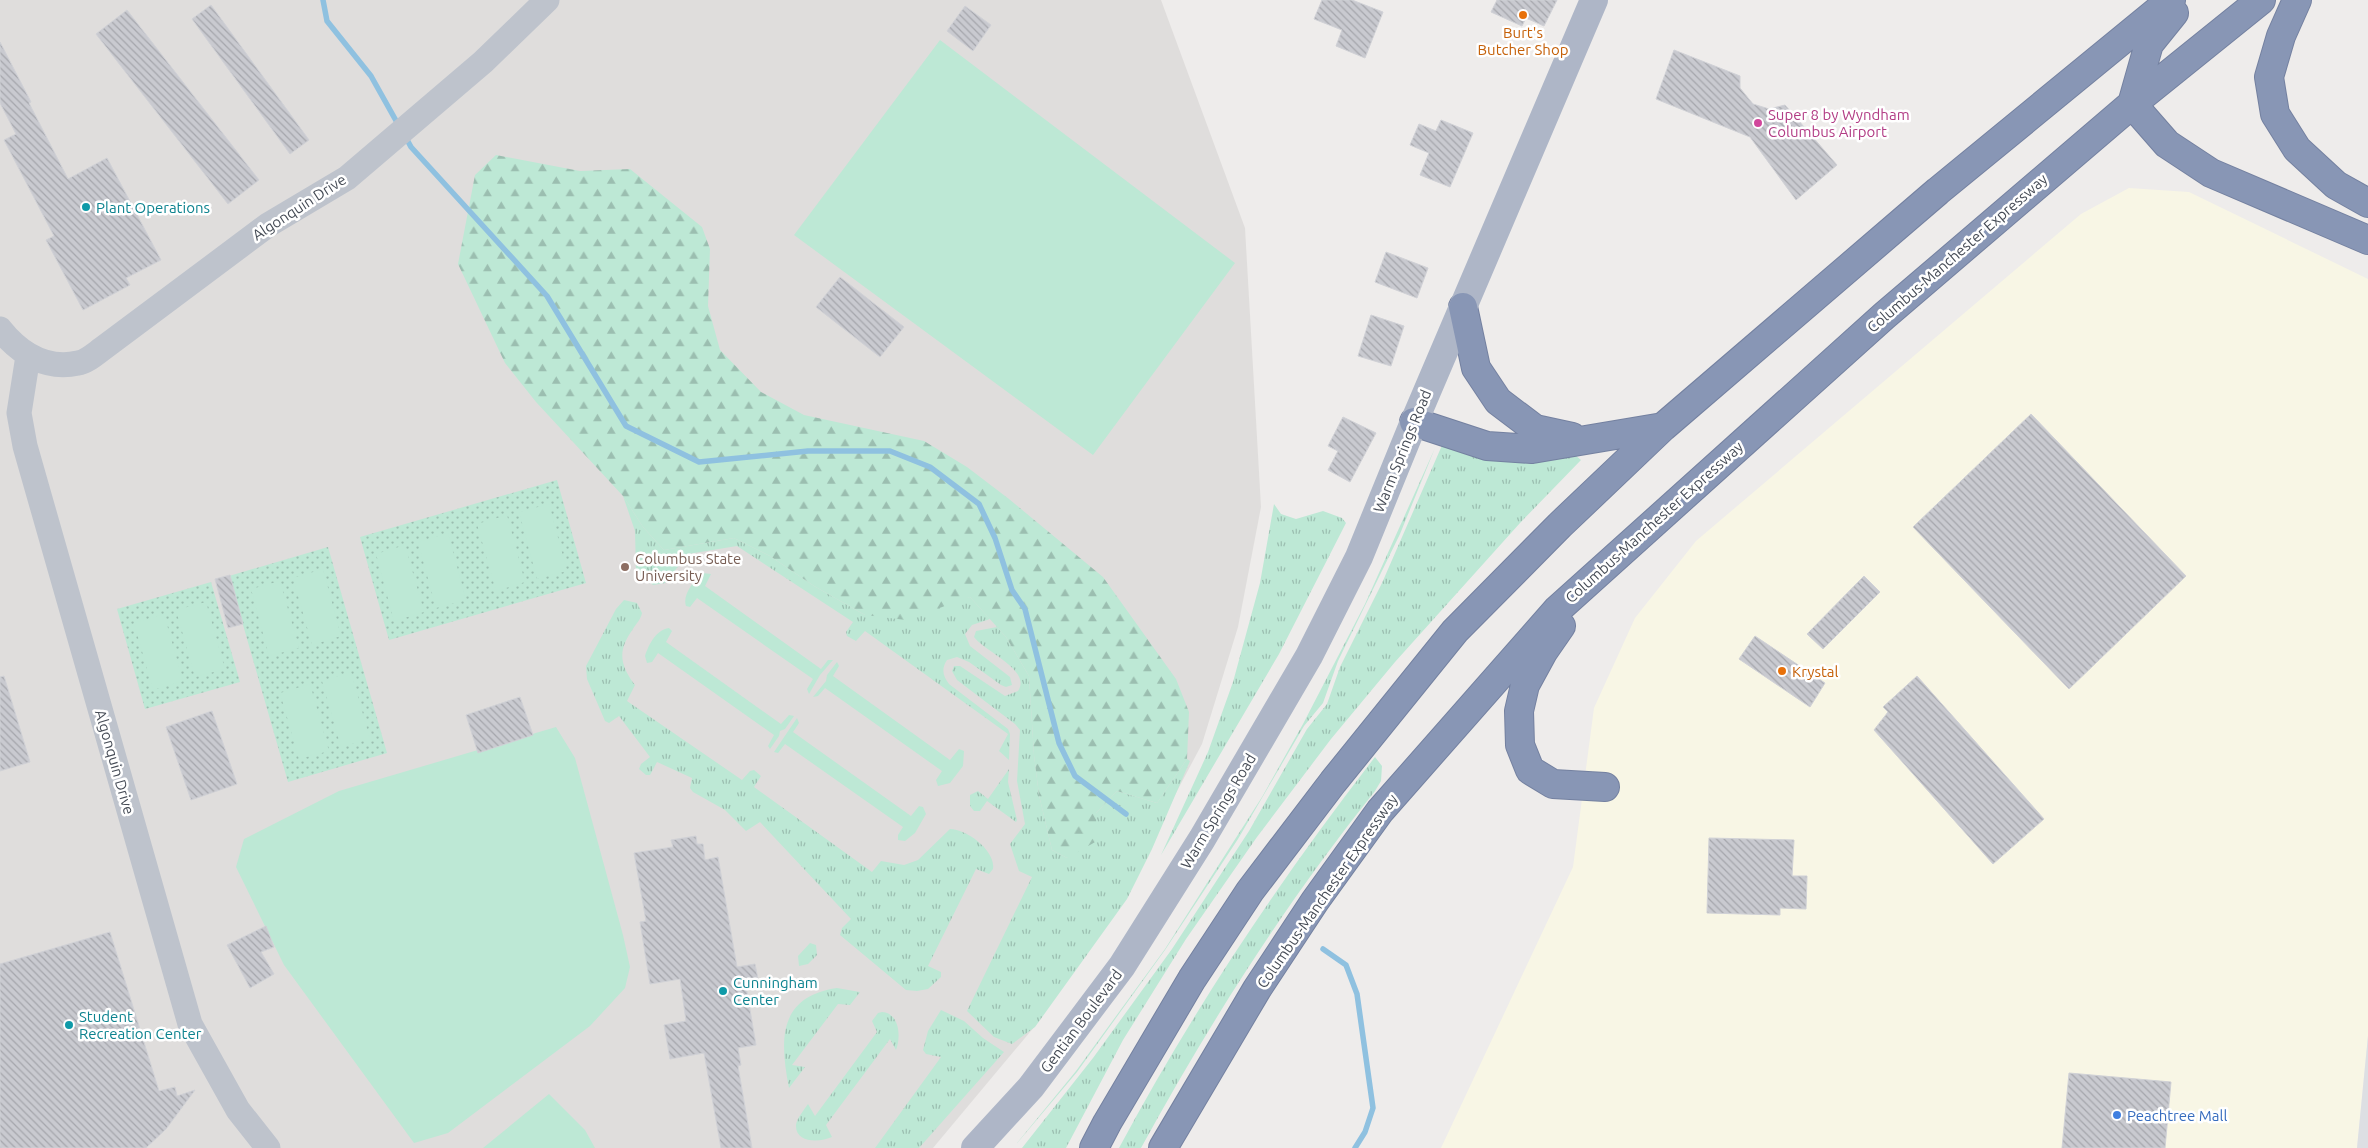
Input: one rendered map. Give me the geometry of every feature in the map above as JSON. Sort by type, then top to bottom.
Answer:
[{"type":"highway","points":[[2113,48],[2145,0]]},
{"type":"highway","points":[[1094,1148],[1192,978],[1250,891],[1332,782],[1455,631],[1560,525],[1663,427],[1938,191],[2171,0]]},
{"type":"highway","points":[[2184,0],[2148,44],[2132,104],[2167,144],[2211,173],[2368,240]]},
{"type":"highway","name":"Columbus-Manchester Expressway","points":[[1162,1148],[1257,989],[1315,901],[1380,811],[1557,610],[1884,316],[2132,104],[2261,0]]},
{"type":"highway","points":[[2297,0],[2281,36],[2269,78],[2275,114],[2297,149],[2336,185],[2368,203]]},
{"type":"highway","points":[[1463,307],[1476,368],[1498,401],[1535,429],[1586,440]]},
{"type":"highway","points":[[1414,422],[1487,446],[1532,450],[1663,427]]},
{"type":"highway","points":[[1598,573],[1543,652],[1525,685],[1519,711],[1520,745],[1530,770],[1553,784],[1606,787]]},
{"type":"main road","name":"Warm Springs Road","points":[[1174,884],[1310,656],[1359,557],[1414,422],[1594,0]]},
{"type":"main road","name":"Gentian Boulevard","points":[[974,1148],[1031,1087],[1110,981],[1174,884]]},
{"type":"street","name":"Algonquin Drive","points":[[0,329],[28,356],[47,364],[80,364],[268,225],[347,178],[483,62],[547,0]]},
{"type":"street","name":"Algonquin Drive","points":[[28,356],[19,413],[25,446],[190,1024],[238,1110],[268,1148]]},
{"type":"shaded area","name":"Columbus State University","points":[[0,0],[1161,0],[1245,228],[1261,507],[1238,627],[1202,744],[1126,887],[1035,1026],[933,1148],[0,1148]]},
{"type":"shaded area","name":"Peachtree Mall","points":[[2129,188],[2189,192],[2368,279],[2368,1036],[2357,1148],[1441,1148],[1573,867],[1594,708],[1635,618],[1696,541],[2081,214]]},
{"type":"shaded area","points":[[2368,1036],[2368,1148],[2357,1148]]},
{"type":"green space","points":[[940,40],[1235,263],[1093,455],[794,235]]},
{"type":"green space","points":[[496,155],[580,171],[630,169],[702,227],[710,249],[708,306],[720,350],[761,392],[804,415],[924,441],[967,467],[1009,499],[1103,577],[1176,679],[1189,712],[1187,759],[1157,803],[1117,791],[1096,813],[1097,841],[1067,858],[1052,850],[1039,795],[1034,755],[1029,676],[1006,637],[970,597],[906,620],[865,615],[814,586],[770,556],[734,538],[664,550],[643,527],[623,496],[536,402],[505,363],[458,264],[475,175]]},
{"type":"green space","points":[[1443,443],[1575,455],[1581,460],[1520,523],[1395,662],[1331,739],[1257,837],[1186,939],[1123,1040],[1066,1148],[1022,1148],[1093,1058],[1172,949],[1249,831],[1307,729],[1327,704],[1340,667],[1382,583]]},
{"type":"green space","points":[[1435,448],[1400,534],[1338,661],[1323,703],[1304,726],[1238,839],[1165,950],[1077,1072],[1013,1148],[1076,1071],[1165,949],[1262,797],[1303,724],[1365,604]]},
{"type":"green space","points":[[557,480],[586,583],[389,640],[360,537]]},
{"type":"green space","points":[[623,496],[643,527],[664,550],[734,538],[770,556],[814,586],[865,615],[970,597],[990,619],[972,625],[965,634],[970,646],[1010,677],[1012,685],[1006,687],[1001,685],[969,662],[957,657],[947,660],[943,669],[944,675],[949,684],[1008,729],[1010,734],[1009,760],[999,751],[1008,734],[865,631],[856,641],[847,636],[846,632],[853,622],[737,546],[688,554],[665,583],[653,585],[636,571],[635,531]]},
{"type":"green space","points":[[549,504],[567,571],[537,579],[519,512]]},
{"type":"green space","points":[[1274,504],[1281,514],[1296,519],[1323,511],[1342,518],[1346,523],[1279,654],[1161,855],[1208,752],[1233,682],[1260,583]]},
{"type":"green space","points":[[507,515],[525,582],[496,591],[477,524]]},
{"type":"green space","points":[[448,533],[466,600],[436,608],[418,542]]},
{"type":"green space","points":[[405,545],[424,612],[394,621],[376,554]]},
{"type":"green space","points":[[328,547],[387,753],[288,782],[229,576]]},
{"type":"green space","points":[[323,569],[341,636],[312,645],[293,578]]},
{"type":"green space","points":[[703,573],[711,574],[705,586],[821,669],[828,660],[833,660],[820,675],[809,694],[807,689],[813,679],[697,598],[690,607],[686,606],[687,593]]},
{"type":"green space","points":[[280,581],[299,648],[269,656],[251,589]]},
{"type":"green space","points":[[211,582],[240,682],[145,709],[117,609]]},
{"type":"green space","points":[[624,600],[637,603],[642,613],[624,644],[622,658],[626,671],[635,685],[627,701],[742,780],[750,771],[754,770],[761,776],[754,787],[872,872],[881,861],[904,865],[918,860],[950,829],[972,837],[985,848],[993,862],[993,869],[989,874],[976,869],[928,966],[941,972],[941,977],[928,989],[906,990],[840,935],[842,928],[851,919],[760,822],[746,831],[725,810],[693,792],[690,788],[692,778],[657,762],[650,775],[646,775],[639,769],[641,764],[650,757],[619,716],[609,723],[605,721],[587,679],[586,666],[616,609]]},
{"type":"green space","points":[[206,602],[225,669],[195,677],[176,610]]},
{"type":"green space","points":[[164,614],[183,681],[153,690],[134,623]]},
{"type":"green space","points":[[997,627],[1006,637],[1029,676],[1034,755],[1039,795],[1052,850],[1067,858],[1096,813],[1117,791],[1157,803],[1187,759],[1190,761],[1152,849],[1127,899],[1035,1027],[1012,1044],[994,1037],[967,1011],[1032,877],[1019,871],[1010,844],[1025,824],[1017,781],[1020,730],[1015,724],[957,680],[952,671],[954,666],[960,666],[1005,696],[1018,691],[1021,683],[1019,676],[974,637],[976,631]]},
{"type":"green space","points":[[669,628],[672,631],[666,642],[781,724],[789,715],[794,716],[785,729],[780,731],[779,736],[770,749],[768,746],[774,735],[658,653],[652,662],[647,663],[645,656],[651,642],[660,632]]},
{"type":"green space","points":[[837,662],[839,666],[833,676],[950,760],[959,749],[964,751],[963,766],[950,783],[938,786],[936,780],[942,771],[825,688],[818,696],[813,697],[826,681],[827,675]]},
{"type":"green space","points":[[351,672],[370,739],[341,747],[322,681]]},
{"type":"green space","points":[[310,684],[329,751],[299,759],[280,693]]},
{"type":"green space","points":[[797,718],[799,723],[793,732],[911,816],[919,806],[923,807],[926,814],[915,833],[905,841],[898,840],[898,835],[903,827],[785,744],[778,753],[774,752]]},
{"type":"green space","points":[[556,727],[575,758],[623,935],[630,967],[625,988],[590,1026],[448,1133],[414,1143],[284,965],[236,867],[244,839],[339,791]]},
{"type":"green space","points":[[1375,757],[1382,766],[1381,781],[1375,791],[1310,877],[1250,965],[1194,1055],[1141,1148],[1119,1148],[1177,1046],[1239,947],[1305,851]]},
{"type":"green space","points":[[1009,769],[1008,782],[1016,822],[987,801],[980,811],[974,811],[970,806],[970,795],[978,791],[988,799]]},
{"type":"green space","points":[[810,943],[816,945],[817,955],[808,964],[799,966],[798,956]]},
{"type":"green space","points":[[837,988],[860,992],[850,1005],[838,1004],[792,1065],[805,1067],[789,1088],[784,1054],[784,1038],[787,1024],[793,1011],[803,1001],[817,993]]},
{"type":"green space","points":[[941,1010],[964,1021],[983,1038],[1004,1052],[919,1148],[875,1148],[941,1057],[926,1054],[923,1050],[928,1031]]},
{"type":"green space","points":[[878,1013],[888,1013],[896,1021],[899,1033],[896,1050],[890,1039],[826,1125],[832,1137],[822,1140],[810,1140],[800,1136],[796,1125],[799,1117],[808,1104],[815,1116],[877,1032],[872,1021]]},
{"type":"green space","points":[[549,1094],[585,1130],[595,1148],[483,1148]]},
{"type":"building","points":[[1322,0],[1352,0],[1383,12],[1365,58],[1336,46],[1342,30],[1314,19]]},
{"type":"building","name":"Burt's Butcher Shop","points":[[1497,0],[1557,0],[1544,26],[1526,18],[1522,26],[1491,12]]},
{"type":"building","points":[[211,5],[309,140],[290,154],[192,19]]},
{"type":"building","points":[[965,6],[991,25],[973,51],[947,31]]},
{"type":"building","points":[[127,10],[259,180],[228,204],[96,34]]},
{"type":"building","name":"Plant Operations","points":[[0,42],[68,179],[107,158],[161,260],[126,278],[130,285],[83,310],[46,240],[54,236],[4,140],[16,134],[0,103]]},
{"type":"building","name":"Super 8 by Wyndham Columbus Airport","points":[[1674,50],[1740,76],[1740,88],[1753,104],[1769,109],[1785,105],[1837,165],[1796,200],[1750,137],[1656,99]]},
{"type":"building","points":[[1441,120],[1473,133],[1450,187],[1420,175],[1429,153],[1410,145],[1419,124],[1436,131]]},
{"type":"building","points":[[1386,252],[1428,268],[1417,298],[1375,282]]},
{"type":"building","points":[[840,277],[904,327],[880,357],[816,307]]},
{"type":"building","points":[[1371,315],[1404,326],[1391,366],[1358,356]]},
{"type":"building","points":[[2031,414],[2186,576],[2069,689],[1913,527]]},
{"type":"building","points":[[1343,417],[1376,433],[1350,482],[1328,470],[1338,451],[1328,446]]},
{"type":"building","points":[[230,575],[243,624],[228,628],[215,579]]},
{"type":"building","points":[[1864,576],[1880,592],[1823,649],[1807,634]]},
{"type":"building","name":"Krystal","points":[[1755,636],[1825,683],[1810,707],[1739,659]]},
{"type":"building","points":[[4,676],[30,762],[0,771],[0,677]]},
{"type":"building","points":[[1917,676],[2044,819],[1993,864],[1874,730],[1888,712],[1883,707]]},
{"type":"building","points":[[520,697],[533,735],[478,753],[466,715]]},
{"type":"building","points":[[212,711],[237,784],[191,800],[166,727]]},
{"type":"building","name":"Cunningham Center","points":[[696,836],[697,844],[703,844],[705,860],[718,857],[737,967],[755,964],[759,984],[746,986],[756,1045],[738,1048],[741,1065],[738,1066],[752,1148],[721,1148],[704,1053],[670,1059],[664,1025],[686,1021],[680,979],[650,984],[640,922],[646,921],[634,853],[673,847],[671,840]]},
{"type":"building","points":[[1709,838],[1794,840],[1792,876],[1807,876],[1806,909],[1780,908],[1780,915],[1707,913]]},
{"type":"building","points":[[266,926],[274,947],[261,952],[274,974],[250,988],[227,945]]},
{"type":"building","name":"Student Recreation Center","points":[[110,932],[159,1091],[175,1087],[177,1096],[195,1090],[166,1129],[146,1148],[0,1148],[0,964]]},
{"type":"building","name":"Peachtree Mall","points":[[2069,1073],[2171,1082],[2165,1148],[2062,1148]]},
{"type":"waterway","points":[[323,0],[327,21],[371,76],[399,126]]},
{"type":"waterway","points":[[405,136],[411,147],[547,296],[626,426],[699,462],[808,451],[890,451],[930,467],[979,504],[995,538],[1012,590],[1025,609],[1059,743],[1075,776],[1126,814]]},
{"type":"waterway","points":[[1323,949],[1346,965],[1357,994],[1373,1108],[1365,1132],[1355,1148]]},
{"type":"place","name":"Burt's Butcher Shop","points":[[1523,15]]},
{"type":"place","name":"Super 8 by Wyndham Columbus Airport","points":[[1758,123]]},
{"type":"place","name":"Plant Operations","points":[[86,207]]},
{"type":"place","name":"Columbus State University","points":[[625,567]]},
{"type":"place","name":"Krystal","points":[[1782,671]]},
{"type":"place","name":"Cunningham Center","points":[[723,991]]},
{"type":"place","name":"Student Recreation Center","points":[[69,1025]]},
{"type":"place","name":"Peachtree Mall","points":[[2117,1115]]}]
